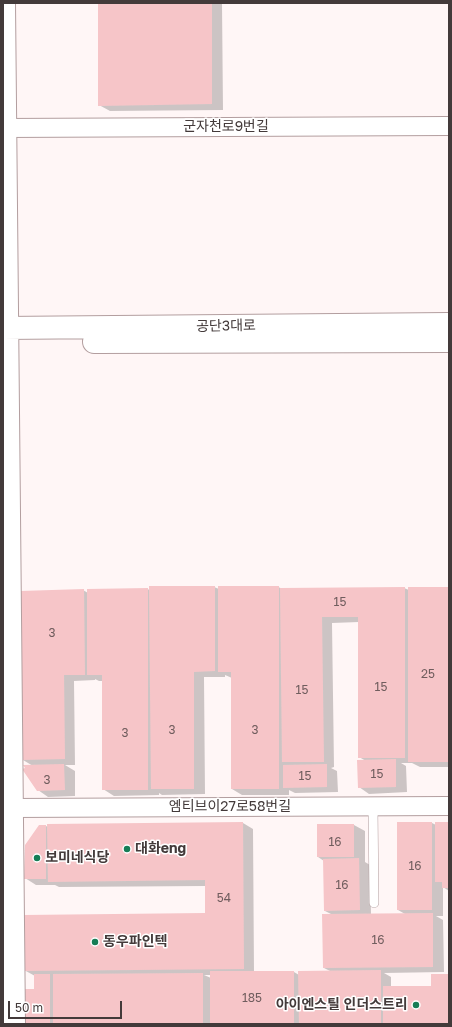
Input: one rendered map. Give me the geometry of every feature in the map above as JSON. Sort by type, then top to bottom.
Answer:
[{"type":"main road","points":[[4,3],[5,335],[14,1024]]},
{"type":"main road","name":"공단3대로","points":[[5,335],[449,324]]},
{"type":"main road","name":"공단3대로","points":[[5,335],[449,341]]},
{"type":"street","name":"군자천로9번길","points":[[4,128],[449,126]]},
{"type":"street","name":"엠티브이27로58번길","points":[[12,808],[449,806]]},
{"type":"lane","points":[[373,806],[374,903]]},
{"type":"building","points":[[98,3],[212,3],[212,104],[98,106]]},
{"type":"building","points":[[149,586],[215,586],[215,671],[194,672],[194,789],[151,789]]},
{"type":"building","points":[[218,586],[279,586],[279,789],[231,789],[231,672],[218,672]]},
{"type":"building","points":[[405,587],[405,758],[358,758],[358,617],[322,617],[324,762],[282,762],[280,588]]},
{"type":"building","points":[[408,587],[449,587],[449,762],[408,762]]},
{"type":"building","points":[[148,588],[148,790],[102,790],[102,675],[87,675],[87,589]]},
{"type":"building","points":[[84,589],[85,675],[64,675],[65,759],[22,760],[20,591]]},
{"type":"building","points":[[396,759],[396,787],[358,788],[357,760]]},
{"type":"building","points":[[64,764],[65,790],[37,791],[22,769],[25,768],[23,765]]},
{"type":"building","points":[[327,764],[327,787],[283,788],[283,765]]},
{"type":"building","points":[[243,822],[244,969],[23,971],[23,915],[205,913],[205,880],[48,882],[47,824]]},
{"type":"building","points":[[397,822],[432,822],[432,910],[397,910]]},
{"type":"building","points":[[435,822],[449,822],[449,888],[442,888],[442,882],[435,882]]},
{"type":"building","points":[[317,824],[354,824],[354,857],[317,857]]},
{"type":"building","points":[[39,825],[46,825],[46,879],[24,879],[25,845]]},
{"type":"building","points":[[359,858],[360,910],[324,911],[323,859]]},
{"type":"building","points":[[433,913],[433,967],[323,968],[322,914]]},
{"type":"building","points":[[381,970],[381,1024],[299,1024],[298,971]]},
{"type":"building","points":[[210,971],[294,971],[294,1024],[210,1024]]},
{"type":"building","points":[[203,973],[203,1024],[53,1024],[53,974]]},
{"type":"building","points":[[34,974],[50,974],[50,1024],[22,1024],[22,989],[34,989]]},
{"type":"building","name":"아이엔스틸 인더스트리","points":[[431,974],[449,974],[449,1024],[383,1024],[383,986],[431,986]]},
{"type":"place","name":"대화eng","points":[[127,849]]},
{"type":"place","name":"보미네식당","points":[[37,858]]},
{"type":"place","name":"동우파인텍","points":[[95,942]]},
{"type":"place","name":"아이엔스틸 인더스트리","points":[[416,1005]]}]
